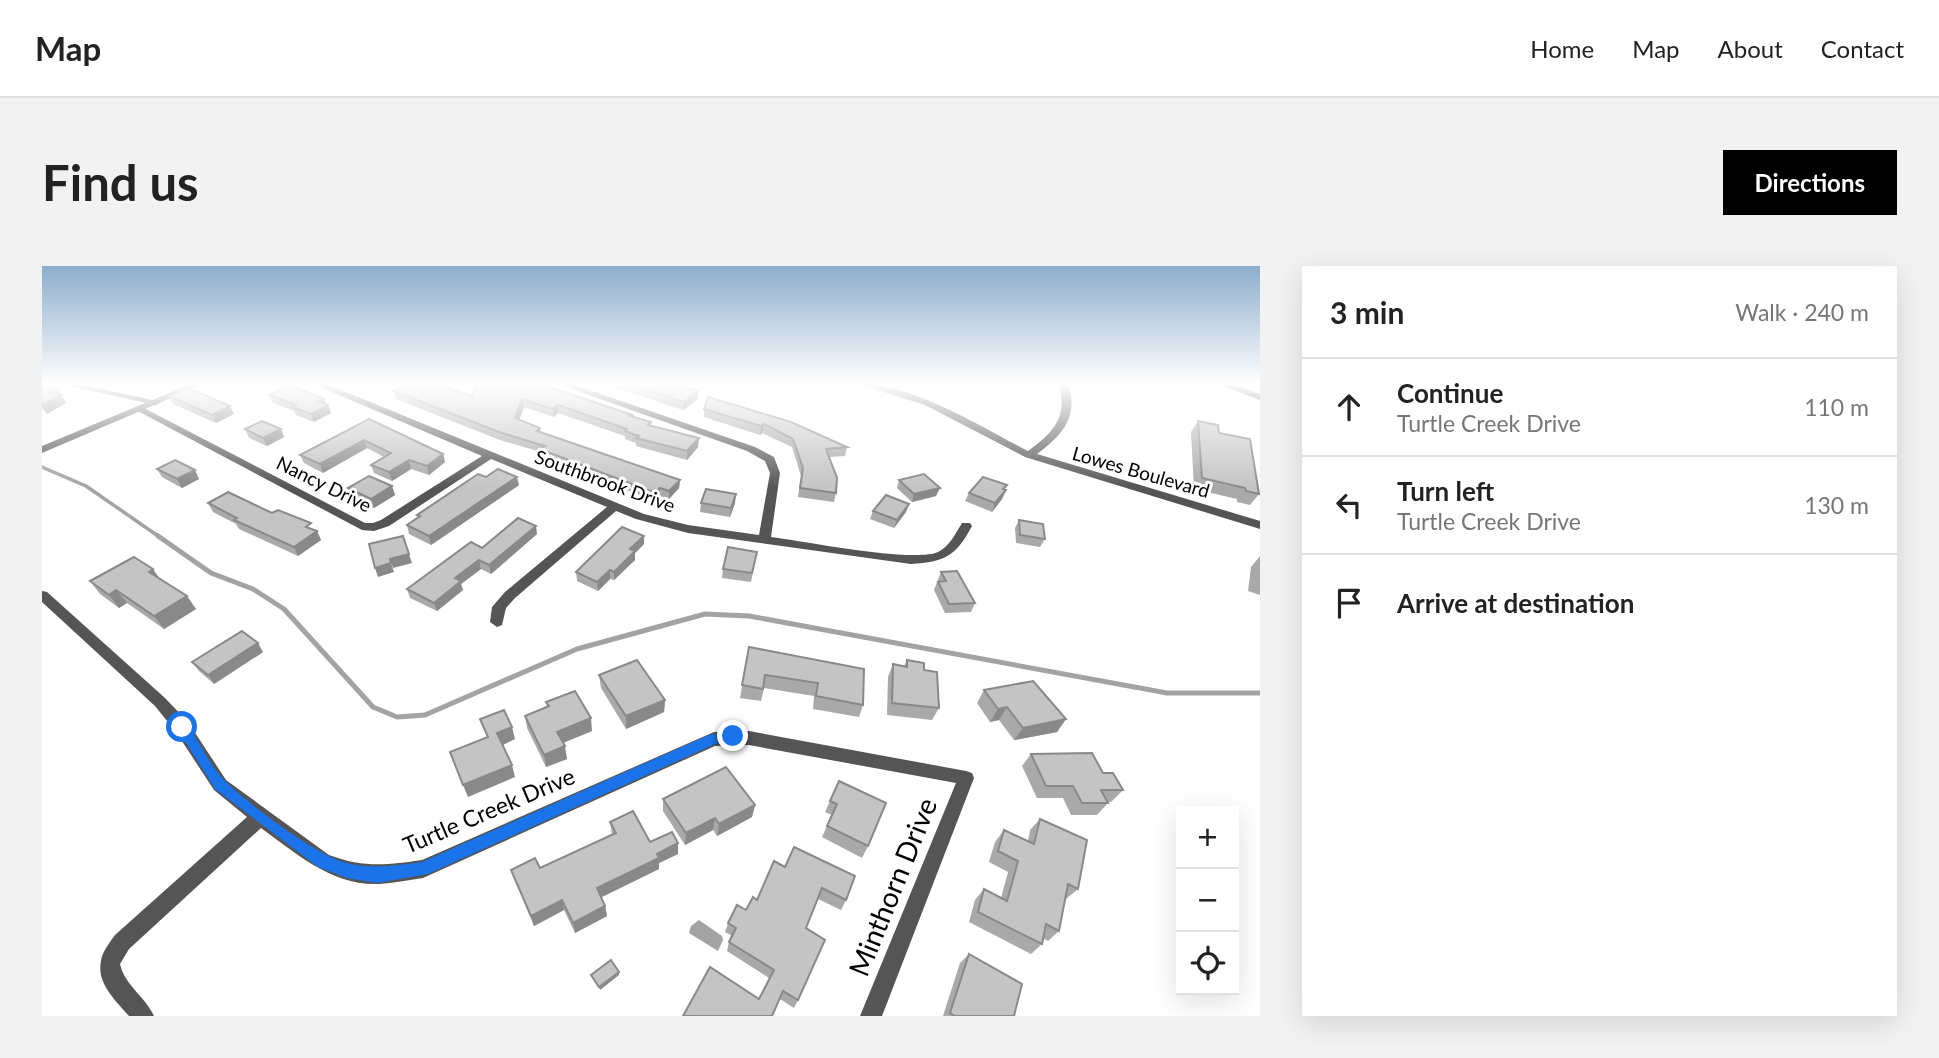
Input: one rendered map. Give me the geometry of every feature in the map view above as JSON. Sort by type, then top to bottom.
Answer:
[{"type":"street","points":[[42,450],[118,418]]},
{"type":"street","name":"Nancy Drive","points":[[156,418],[362,526],[374,527],[385,523],[489,456]]},
{"type":"street","name":"Southbrook Drive","points":[[399,418],[640,517],[688,529],[911,560],[944,555],[956,546],[966,526]]},
{"type":"street","points":[[661,418],[751,449],[769,459],[775,473],[764,540]]},
{"type":"street","name":"Lowes Boulevard","points":[[957,418],[1029,455],[1260,525]]},
{"type":"street","points":[[1029,455],[1053,438],[1064,418]]},
{"type":"street","points":[[497,622],[499,607],[510,595],[614,507]]},
{"type":"street","name":"Turtle Creek Drive","points":[[42,595],[160,702],[182,727],[220,785],[323,862],[347,871],[377,875],[423,869],[714,739],[749,738],[966,778]]},
{"type":"street","name":"Minthorn Drive","points":[[871,1016],[966,778]]},
{"type":"street","points":[[143,1016],[114,982],[110,962],[122,942],[260,817]]},
{"type":"shaded area","points":[[699,920],[722,936],[718,951],[689,933],[691,926]]},
{"type":"building","points":[[463,418],[515,418],[540,428],[537,431],[680,480],[669,491],[660,488],[655,493],[540,449],[545,446]]},
{"type":"building","points":[[595,418],[637,418],[651,422],[648,425],[699,438],[687,451],[636,438],[639,436],[625,431],[627,429]]},
{"type":"building","points":[[734,418],[778,418],[847,447],[826,449],[837,478],[836,493],[800,488],[803,468],[793,439],[764,424],[761,426]]},
{"type":"building","points":[[369,419],[443,454],[427,466],[409,460],[389,472],[371,465],[391,453],[364,440],[320,464],[300,455]]},
{"type":"building","points":[[262,421],[281,429],[263,438],[245,429]]},
{"type":"building","points":[[1198,421],[1218,425],[1219,433],[1250,439],[1259,494],[1202,478]]},
{"type":"building","points":[[175,460],[195,470],[177,479],[157,469]]},
{"type":"building","points":[[498,469],[517,477],[429,536],[407,525],[420,516],[417,515],[478,474],[486,477]]},
{"type":"building","points":[[924,474],[940,488],[914,494],[899,480]]},
{"type":"building","points":[[369,476],[392,486],[371,499],[348,488]]},
{"type":"building","points":[[983,477],[1007,485],[995,503],[969,493]]},
{"type":"building","points":[[706,489],[736,494],[731,508],[701,503]]},
{"type":"building","points":[[228,492],[272,513],[278,510],[311,523],[306,527],[317,531],[294,547],[234,520],[237,518],[208,503]]},
{"type":"building","points":[[886,495],[909,504],[897,520],[873,511]]},
{"type":"building","points":[[518,518],[536,526],[489,565],[479,560],[455,578],[461,581],[434,603],[407,589],[471,542],[482,548]]},
{"type":"building","points":[[1019,520],[1043,524],[1045,539],[1020,535]]},
{"type":"building","points":[[622,527],[644,536],[630,549],[635,551],[614,572],[610,570],[597,582],[576,572]]},
{"type":"building","points":[[403,536],[409,554],[390,559],[391,563],[375,568],[369,544]]},
{"type":"building","points":[[728,547],[757,552],[752,573],[723,569]]},
{"type":"building","points":[[134,557],[153,569],[149,572],[187,596],[154,616],[116,590],[109,595],[90,581]]},
{"type":"building","points":[[957,571],[975,603],[949,604],[938,582],[946,581],[941,572]]},
{"type":"building","points":[[242,631],[258,643],[208,675],[192,662]]},
{"type":"building","points":[[749,647],[864,669],[863,705],[816,696],[818,683],[765,675],[763,689],[742,685]]},
{"type":"building","points":[[637,660],[665,700],[626,716],[599,675]]},
{"type":"building","points":[[907,660],[924,663],[924,670],[937,672],[939,708],[892,703],[893,664],[907,667]]},
{"type":"building","points":[[1033,681],[1066,719],[1023,728],[1007,707],[998,709],[984,690]]},
{"type":"building","points":[[575,691],[591,718],[557,732],[565,746],[544,755],[525,716],[549,706],[546,702]]},
{"type":"building","points":[[504,710],[512,727],[497,733],[512,765],[463,785],[450,752],[488,737],[480,719]]},
{"type":"building","points":[[1092,753],[1103,773],[1113,773],[1123,790],[1101,790],[1108,803],[1082,803],[1073,786],[1046,786],[1031,754]]},
{"type":"building","points":[[726,767],[755,805],[719,824],[715,818],[686,833],[663,799]]},
{"type":"building","points":[[839,781],[886,803],[868,846],[827,826],[837,804],[830,801]]},
{"type":"building","points":[[633,811],[650,842],[672,832],[678,843],[657,854],[659,858],[597,888],[605,906],[573,923],[562,900],[531,916],[511,870],[535,858],[540,868],[616,833],[610,822]]},
{"type":"building","points":[[1040,819],[1087,840],[1078,889],[1068,884],[1059,931],[1046,924],[1042,944],[978,912],[984,889],[1007,901],[1018,861],[998,851],[1004,830],[1034,844]]},
{"type":"building","points":[[794,847],[855,876],[846,900],[822,888],[806,928],[825,940],[798,1000],[783,991],[772,1016],[683,1016],[710,967],[759,999],[774,970],[729,942],[736,928],[728,923],[737,905],[746,910],[753,897],[757,900],[774,861],[785,867]]},
{"type":"building","points":[[969,954],[1022,984],[1014,1016],[955,1016],[950,1013]]},
{"type":"building","points":[[611,960],[619,972],[599,987],[591,975]]},
{"type":"waterway","points":[[42,467],[86,486],[161,538]]},
{"type":"waterway","points":[[158,536],[211,573],[253,589],[284,609],[373,707],[397,717],[425,715],[577,649],[705,614],[749,616],[1167,693],[1260,693]]},
{"type":"route","points":[[182,727],[203,763],[220,785],[260,817],[323,862],[347,871],[377,875],[423,869],[714,739],[733,736]]}]
